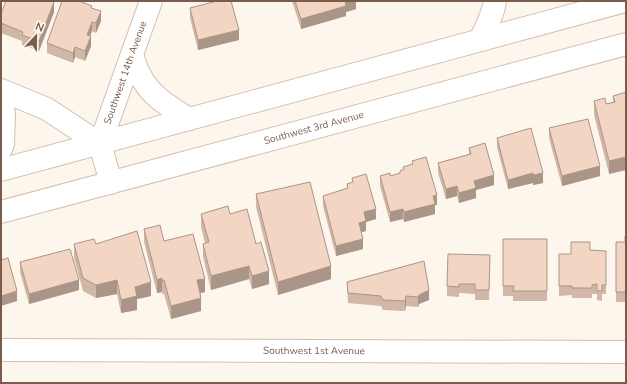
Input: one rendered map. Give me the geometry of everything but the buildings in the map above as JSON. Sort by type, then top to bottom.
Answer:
[{"type":"main road","name":"Southwest 14th Avenue","points":[[100,144],[151,1]]},
{"type":"main road","points":[[480,40],[491,15],[495,1]]},
{"type":"main road","points":[[1,170],[618,4]]},
{"type":"main road","name":"Southwest 3rd Avenue","points":[[1,212],[626,44]]},
{"type":"main road","points":[[132,54],[139,74],[152,94],[164,104],[189,119]]},
{"type":"main road","points":[[1,90],[47,109],[100,144],[111,183]]},
{"type":"main road","points":[[1,96],[4,114],[3,144],[1,149]]},
{"type":"main road","name":"Southwest 1st Avenue","points":[[1,350],[626,352]]}]
